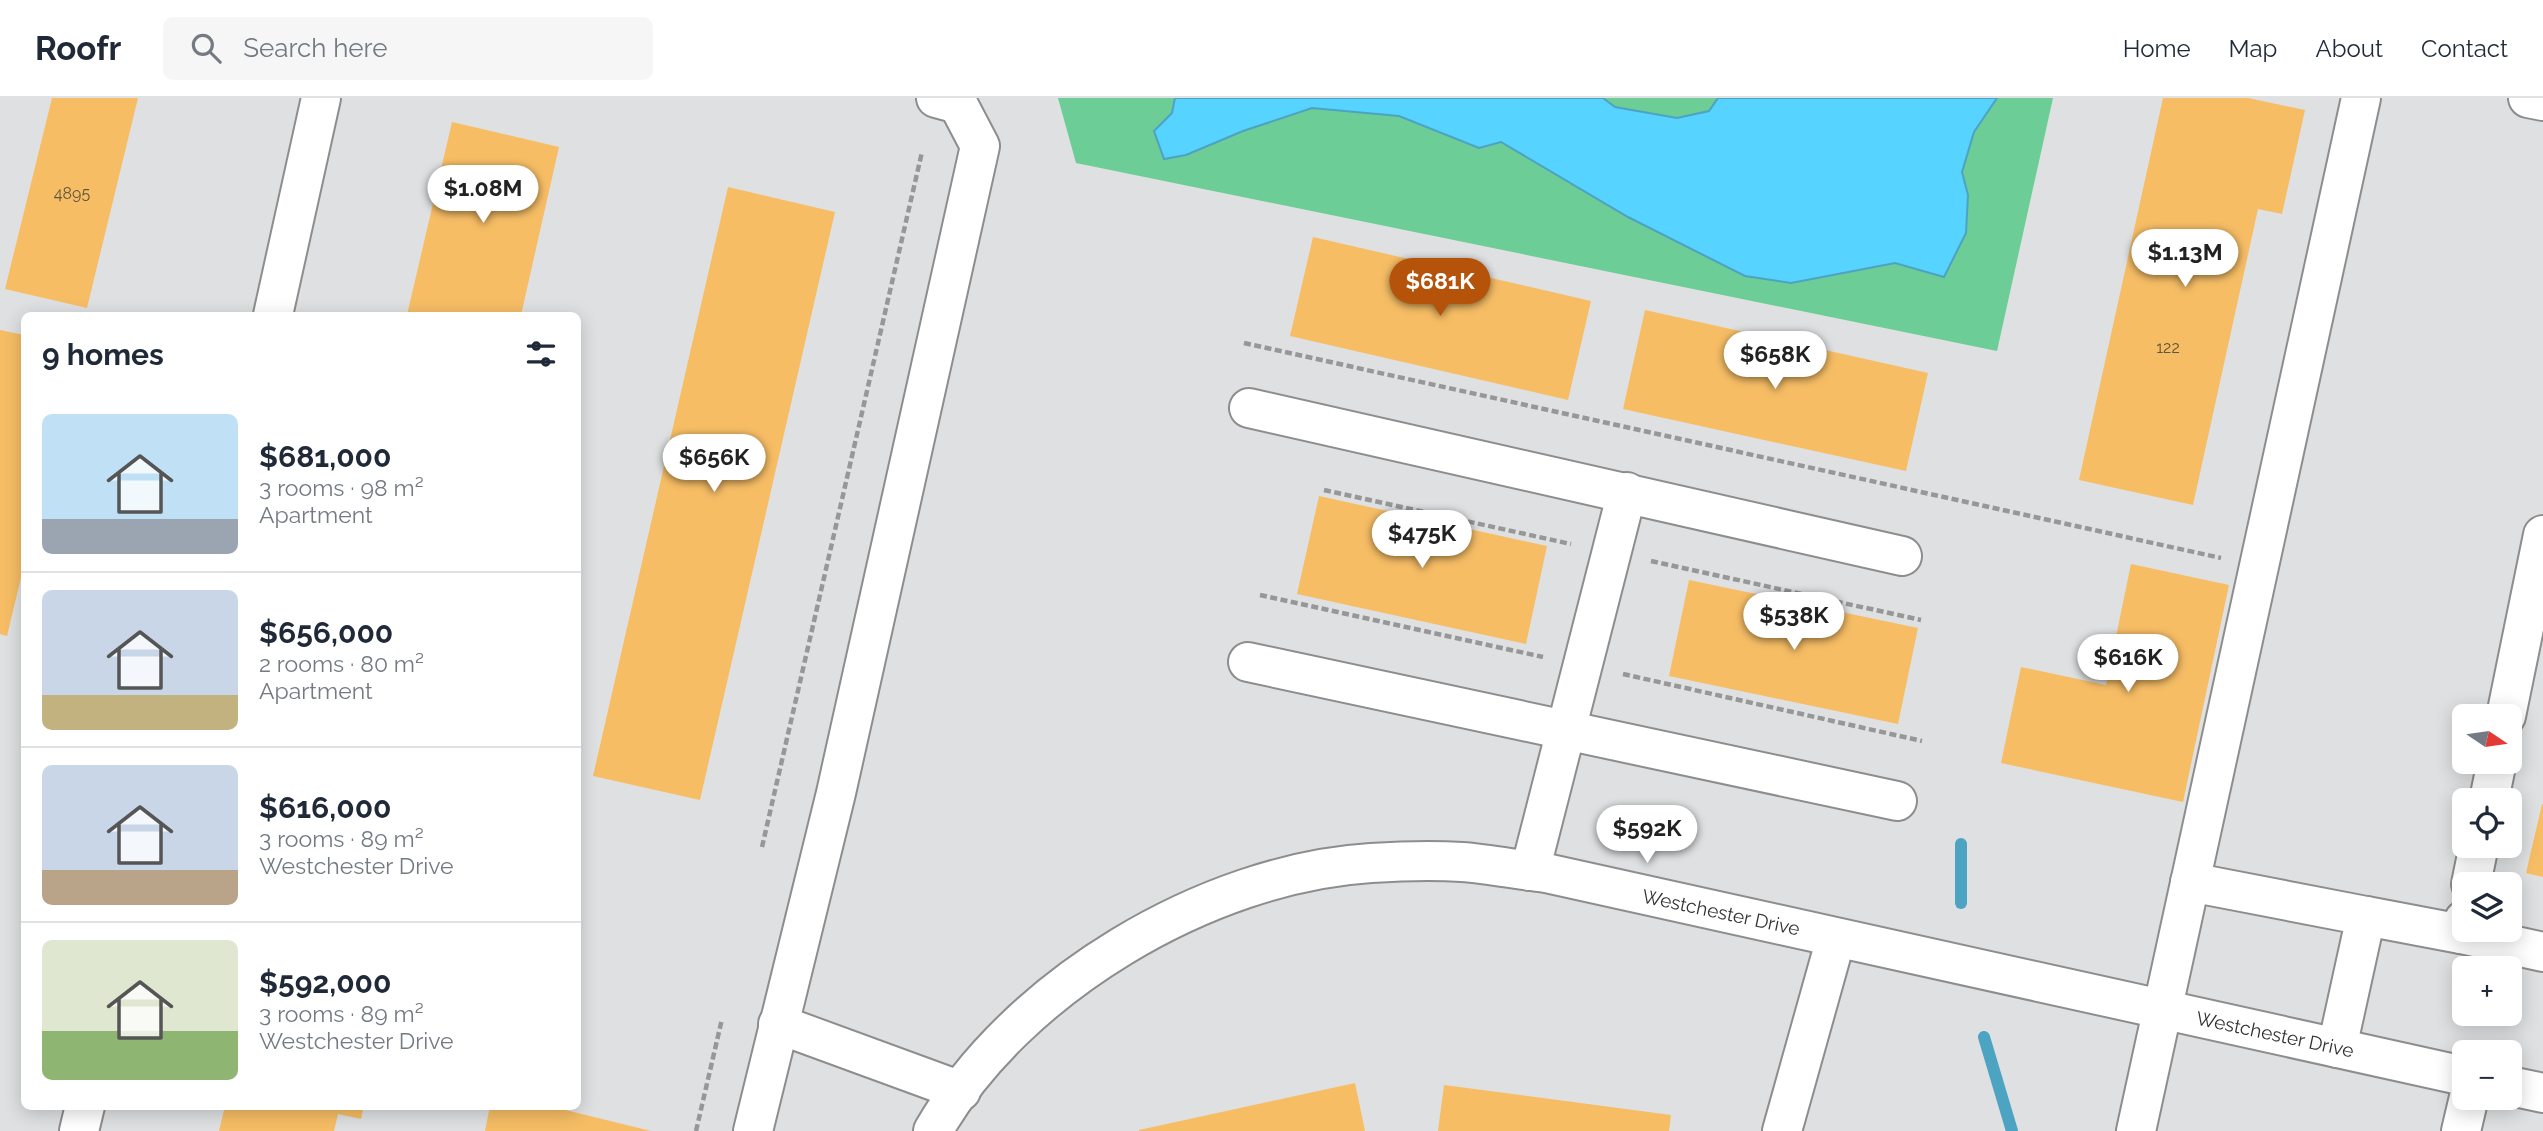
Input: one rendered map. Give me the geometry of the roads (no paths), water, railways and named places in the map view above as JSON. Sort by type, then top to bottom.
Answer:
[{"type":"street","points":[[274,312],[321,98]]},
{"type":"street","points":[[753,1131],[836,793],[980,146],[958,104],[936,98]]},
{"type":"street","points":[[2136,1131],[2361,98]]},
{"type":"street","points":[[2528,98],[2543,101]]},
{"type":"street","points":[[1249,408],[1902,556]]},
{"type":"street","points":[[1530,871],[1627,492]]},
{"type":"street","points":[[2508,704],[2543,536]]},
{"type":"street","points":[[1248,662],[1897,802]]},
{"type":"street","name":"Westchester Drive","points":[[933,1131],[977,1069],[1024,1019],[1070,980],[1115,950],[1180,914],[1231,894],[1302,874],[1370,863],[1461,862],[1530,871],[2452,1073]]},
{"type":"street","points":[[2190,882],[2366,916],[2452,926]]},
{"type":"street","points":[[2337,1048],[2366,916]]},
{"type":"street","points":[[1782,1131],[1836,938]]},
{"type":"street","points":[[2511,942],[2543,952]]},
{"type":"street","points":[[779,1024],[961,1091]]},
{"type":"street","points":[[2522,1089],[2543,1093]]},
{"type":"street","points":[[79,1131],[84,1110]]},
{"type":"street","points":[[2461,1131],[2466,1110]]},
{"type":"water","points":[[1175,98],[1603,98],[1615,107],[1677,118],[1709,111],[1718,98],[1997,98],[1974,132],[1962,172],[1968,195],[1966,233],[1944,277],[1895,263],[1791,283],[1745,276],[1628,217],[1501,142],[1479,148],[1399,116],[1312,108],[1243,131],[1186,155],[1164,159],[1154,131],[1172,113]]},
{"type":"waterway","points":[[1961,844],[1961,903]]},
{"type":"waterway","points":[[1984,1037],[2012,1131]]}]
